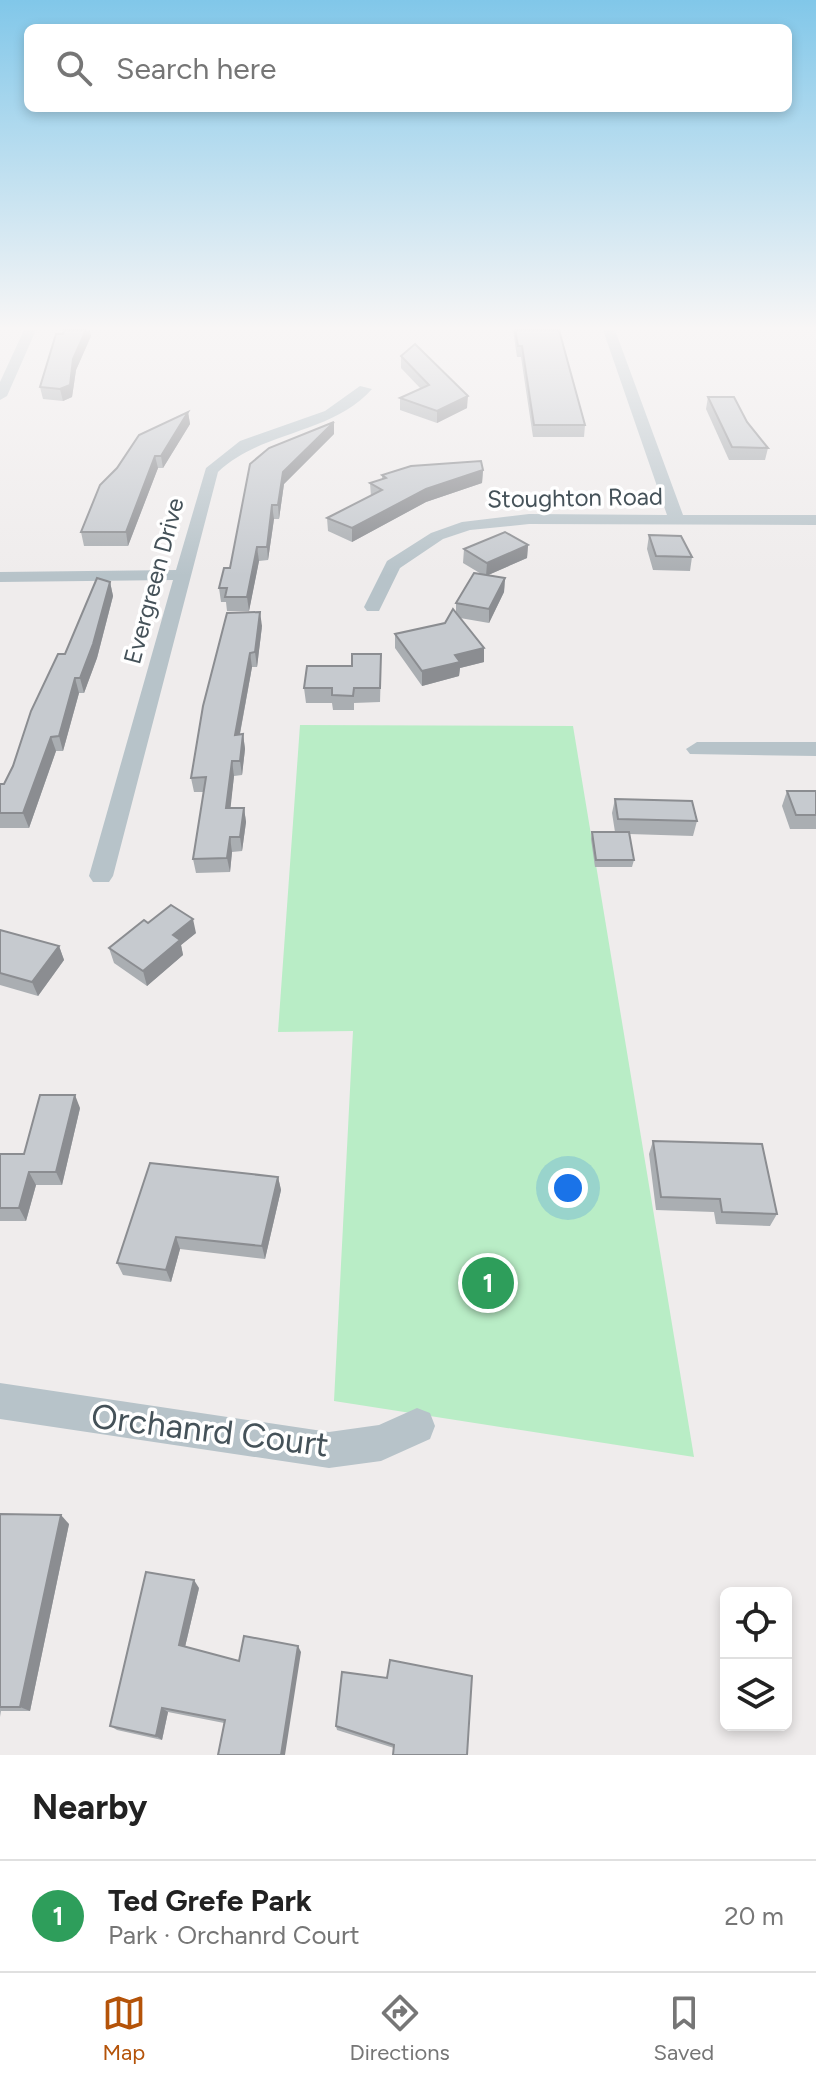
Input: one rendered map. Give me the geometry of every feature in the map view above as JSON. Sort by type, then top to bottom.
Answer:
[{"type":"street","name":"Evergreen Drive","points":[[101,876],[206,480],[215,466],[252,442],[330,412]]},
{"type":"street","points":[[638,412],[677,519]]},
{"type":"street","name":"Stoughton Road","points":[[373,607],[393,565],[437,536],[468,525],[529,519],[816,520]]},
{"type":"street","points":[[0,577],[180,575]]},
{"type":"street","points":[[697,749],[816,749]]},
{"type":"street","name":"Orchanrd Court","points":[[0,1401],[329,1450],[381,1443],[417,1426]]},
{"type":"green space","points":[[300,725],[573,726],[694,1457],[334,1401],[353,1031],[278,1032]]},
{"type":"building","points":[[188,412],[161,456],[155,456],[126,532],[81,532],[100,485],[117,468],[139,435]]},
{"type":"building","points":[[532,412],[581,412],[585,425],[534,425]]},
{"type":"building","points":[[715,412],[742,412],[768,448],[732,447]]},
{"type":"building","points":[[334,422],[283,472],[278,505],[272,505],[267,547],[257,547],[247,597],[225,597],[227,588],[219,588],[224,568],[230,568],[250,464],[269,448]]},
{"type":"building","points":[[481,461],[483,470],[426,489],[352,528],[327,518],[382,490],[370,483],[386,478],[382,475],[411,466]]},
{"type":"building","points":[[505,532],[528,545],[487,563],[464,549]]},
{"type":"building","points":[[649,535],[681,536],[692,557],[656,556]]},
{"type":"building","points":[[474,573],[505,578],[489,609],[456,603]]},
{"type":"building","points":[[97,578],[110,582],[93,644],[80,678],[75,678],[59,736],[51,737],[23,813],[0,813],[0,784],[4,784],[13,766],[31,711],[58,654],[65,654]]},
{"type":"building","points":[[453,609],[484,648],[455,655],[460,662],[422,671],[395,634],[445,623]]},
{"type":"building","points":[[260,612],[255,652],[250,653],[235,735],[243,734],[240,761],[232,761],[226,808],[244,808],[240,837],[230,837],[227,858],[193,859],[206,777],[191,778],[203,706],[227,613]]},
{"type":"building","points":[[352,654],[381,654],[380,688],[354,688],[353,696],[332,695],[332,688],[304,688],[307,666],[352,666]]},
{"type":"building","points":[[787,791],[816,791],[816,815],[796,815]]},
{"type":"building","points":[[615,799],[692,801],[697,821],[618,819]]},
{"type":"building","points":[[592,832],[629,832],[634,860],[596,860]]},
{"type":"building","points":[[171,905],[193,919],[173,935],[180,940],[143,971],[109,948],[144,920],[148,923]]},
{"type":"building","points":[[0,930],[59,946],[32,982],[0,973]]},
{"type":"building","points":[[40,1095],[75,1095],[56,1172],[29,1172],[19,1208],[0,1208],[0,1154],[24,1154]]},
{"type":"building","points":[[653,1141],[762,1144],[777,1214],[722,1212],[720,1199],[661,1197]]},
{"type":"building","points":[[150,1163],[278,1177],[262,1246],[176,1237],[166,1270],[117,1263]]},
{"type":"building","points":[[0,1514],[61,1515],[20,1707],[0,1707]]},
{"type":"building","points":[[146,1572],[194,1580],[179,1645],[239,1661],[244,1636],[298,1646],[281,1755],[218,1755],[225,1720],[162,1708],[156,1736],[110,1726]]},
{"type":"building","points":[[390,1660],[472,1676],[467,1755],[393,1755],[394,1745],[336,1726],[342,1672],[387,1678]]},
{"type":"place","name":"Ted Grefe Park","points":[[488,1283]]}]
